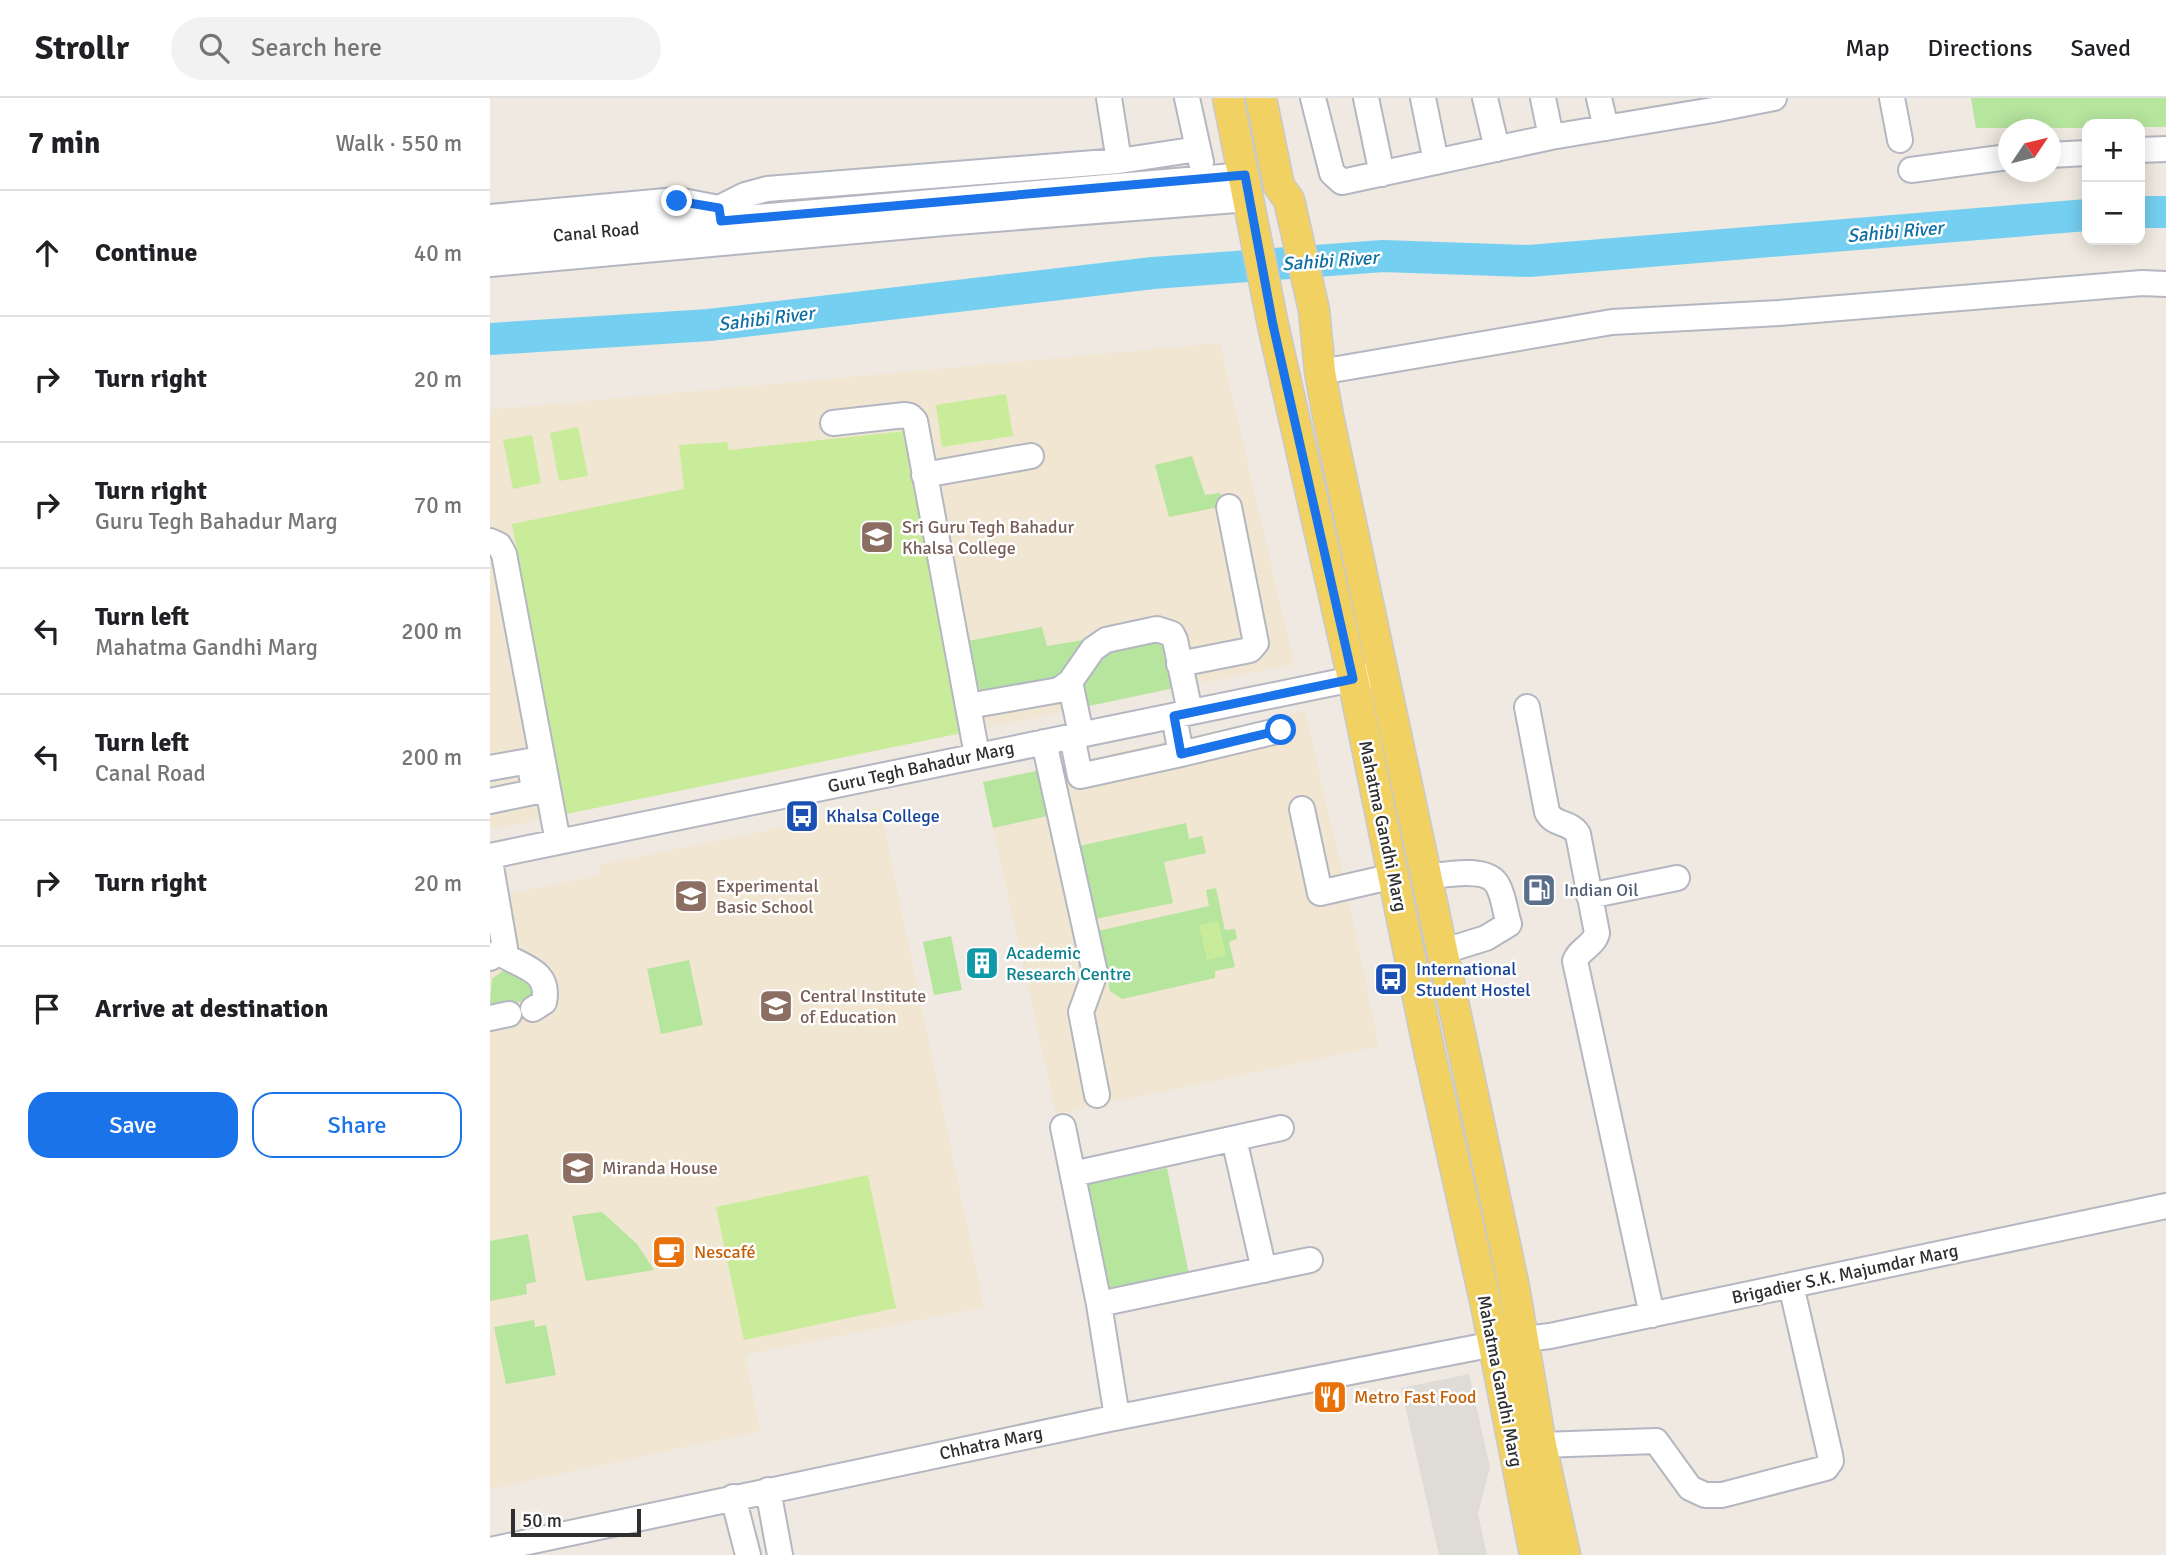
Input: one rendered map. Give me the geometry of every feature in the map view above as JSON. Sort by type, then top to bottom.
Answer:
[{"type":"main road","name":"Mahatma Gandhi Marg","points":[[1228,98],[1275,334],[1353,679],[1427,1041],[1494,1343],[1500,1387],[1535,1555]]},
{"type":"main road","name":"Mahatma Gandhi Marg","points":[[1261,98],[1279,186],[1289,200],[1316,323],[1320,372],[1524,1339],[1541,1445],[1565,1555]]},
{"type":"main road","points":[[1275,334],[1316,323]]},
{"type":"street","points":[[1109,98],[1119,161]]},
{"type":"street","points":[[1187,98],[1204,177]]},
{"type":"street","points":[[1313,98],[1335,178],[1342,182],[1551,137],[1606,128],[1655,109],[1771,98]]},
{"type":"street","points":[[1366,98],[1382,174]]},
{"type":"street","points":[[1423,98],[1436,162]]},
{"type":"street","points":[[1485,98],[1497,149]]},
{"type":"street","points":[[1542,98],[1551,137]]},
{"type":"street","points":[[1600,98],[1606,128]]},
{"type":"street","points":[[1892,98],[1900,140]]},
{"type":"street","points":[[720,214],[745,195],[767,189],[1119,161],[1198,149]]},
{"type":"street","points":[[2145,150],[2166,149]]},
{"type":"street","points":[[2061,154],[2082,153]]},
{"type":"street","points":[[1911,170],[1998,158]]},
{"type":"street","points":[[490,264],[536,236],[677,201],[720,214],[1204,177],[1248,195]]},
{"type":"street","points":[[490,217],[536,236],[958,221],[1248,195]]},
{"type":"street","name":"Canal Road","points":[[490,240],[536,236]]},
{"type":"street","points":[[1320,372],[1612,322],[1779,313],[2142,283],[2166,284]]},
{"type":"street","points":[[833,423],[910,416],[916,426],[977,755]]},
{"type":"street","points":[[924,475],[1031,456]]},
{"type":"street","points":[[1179,664],[1250,650],[1256,643],[1228,507]]},
{"type":"street","points":[[490,541],[499,545],[504,554],[541,791]]},
{"type":"street","points":[[968,706],[1059,690],[1070,682],[1093,649],[1106,640],[1157,629],[1171,634],[1179,664],[1181,754]]},
{"type":"street","name":"Guru Tegh Bahadur Marg","points":[[490,859],[558,842],[1382,673]]},
{"type":"street","points":[[1070,682],[1080,776],[1281,730]]},
{"type":"street","points":[[1527,707],[1547,811],[1553,821],[1576,830],[1590,896],[1596,937],[1579,953],[1575,961],[1652,1315]]},
{"type":"street","points":[[1045,742],[1095,973],[1081,1012],[1097,1095]]},
{"type":"street","points":[[490,768],[529,761],[558,842]]},
{"type":"street","points":[[490,801],[541,791]]},
{"type":"street","points":[[1302,809],[1320,893],[1394,876]]},
{"type":"street","points":[[490,859],[505,948],[494,955]]},
{"type":"street","points":[[1425,877],[1472,872],[1487,876],[1498,884],[1509,924],[1486,938],[1441,952]]},
{"type":"street","points":[[1590,896],[1677,878]]},
{"type":"street","points":[[494,955],[529,966],[540,977],[546,995],[544,1002],[511,1014]]},
{"type":"street","points":[[1063,1127],[1099,1304],[1117,1417]]},
{"type":"street","points":[[1073,1174],[1282,1128]]},
{"type":"street","points":[[1234,1139],[1264,1270]]},
{"type":"street","name":"Brigadier S.K. Majumdar Marg","points":[[1524,1339],[1652,1315],[2166,1206]]},
{"type":"street","points":[[1099,1304],[1310,1260]]},
{"type":"street","points":[[1541,1445],[1656,1441],[1690,1488],[1712,1496],[1826,1468],[1831,1461],[1830,1455],[1791,1285]]},
{"type":"street","name":"Chhatra Marg","points":[[490,1550],[1117,1417],[1494,1343]]},
{"type":"street","points":[[768,1490],[780,1555]]},
{"type":"street","points":[[733,1497],[748,1555]]},
{"type":"shaded area","name":"Sri Guru Tegh Bahadur Khalsa College","points":[[1220,343],[1294,664],[490,830],[490,410]]},
{"type":"shaded area","points":[[1305,711],[1379,1046],[1056,1114],[983,782]]},
{"type":"shaded area","points":[[880,807],[984,1307],[745,1355],[760,1431],[490,1489],[490,898],[601,875],[599,865]]},
{"type":"shaded area","points":[[1469,1374],[1490,1467],[1478,1514],[1487,1555],[1439,1555],[1401,1388]]},
{"type":"green space","points":[[1971,98],[2166,98],[2166,127],[2145,127],[2145,119],[2082,119],[2082,128],[2061,128],[2061,119],[1998,119],[1998,128],[1976,128]]},
{"type":"green space","points":[[1006,394],[1013,436],[942,447],[936,405]]},
{"type":"green space","points":[[578,427],[588,476],[559,481],[550,433]]},
{"type":"green space","points":[[905,431],[967,732],[566,814],[512,524],[684,489],[679,445],[727,442],[729,450]]},
{"type":"green space","points":[[532,435],[541,483],[513,489],[503,440]]},
{"type":"green space","points":[[1192,456],[1205,495],[1220,493],[1224,506],[1169,517],[1155,465]]},
{"type":"green space","points":[[1042,627],[1047,646],[1101,637],[1066,675],[980,692],[968,641]]},
{"type":"green space","points":[[1157,639],[1165,647],[1174,688],[1084,707],[1080,685],[1109,653]]},
{"type":"green space","points":[[1046,769],[1056,814],[993,828],[983,782]]},
{"type":"green space","points":[[1186,823],[1189,839],[1202,836],[1206,853],[1164,862],[1173,903],[1095,919],[1079,846]]},
{"type":"green space","points":[[1216,888],[1225,930],[1235,929],[1237,939],[1229,942],[1235,967],[1215,971],[1215,978],[1122,999],[1110,991],[1098,931],[1209,906],[1206,890]]},
{"type":"green space","points":[[1218,921],[1226,956],[1207,960],[1199,925]]},
{"type":"green space","points":[[951,936],[962,990],[934,995],[923,942]]},
{"type":"green space","points":[[689,960],[703,1025],[661,1034],[647,969]]},
{"type":"green space","points":[[505,969],[531,976],[533,999],[499,1006],[490,1003],[492,979]]},
{"type":"green space","points":[[1167,1168],[1190,1279],[1110,1295],[1104,1287],[1087,1184]]},
{"type":"green space","points":[[868,1175],[896,1308],[744,1340],[716,1207]]},
{"type":"green space","points":[[602,1212],[637,1244],[654,1270],[586,1281],[572,1216]]},
{"type":"green space","points":[[528,1234],[536,1282],[526,1284],[527,1294],[490,1301],[490,1241]]},
{"type":"green space","points":[[534,1320],[535,1327],[546,1325],[556,1375],[506,1384],[494,1327]]},
{"type":"waterway","name":"Sahibi River","points":[[2145,212],[2166,212]]},
{"type":"waterway","name":"Sahibi River","points":[[490,339],[709,325],[1153,273],[1383,256],[1529,261],[2082,215]]},
{"type":"place","name":"Sri Guru Tegh Bahadur Khalsa College","points":[[877,537]]},
{"type":"place","name":"Khalsa College","points":[[802,816]]},
{"type":"place","name":"Indian Oil","points":[[1539,890]]},
{"type":"place","name":"Experimental Basic School","points":[[691,896]]},
{"type":"place","name":"Academic Research Centre","points":[[982,963]]},
{"type":"place","name":"International Student Hostel","points":[[1391,979]]},
{"type":"place","name":"Central Institute of Education","points":[[776,1006]]},
{"type":"place","name":"Miranda House","points":[[578,1168]]},
{"type":"place","name":"Nescafé","points":[[669,1252]]},
{"type":"place","name":"Metro Fast Food","points":[[1330,1397]]},
{"type":"route","points":[[677,201],[719,208],[721,221],[1245,175],[1273,325],[1353,679],[1174,716],[1181,754],[1281,730]]}]
